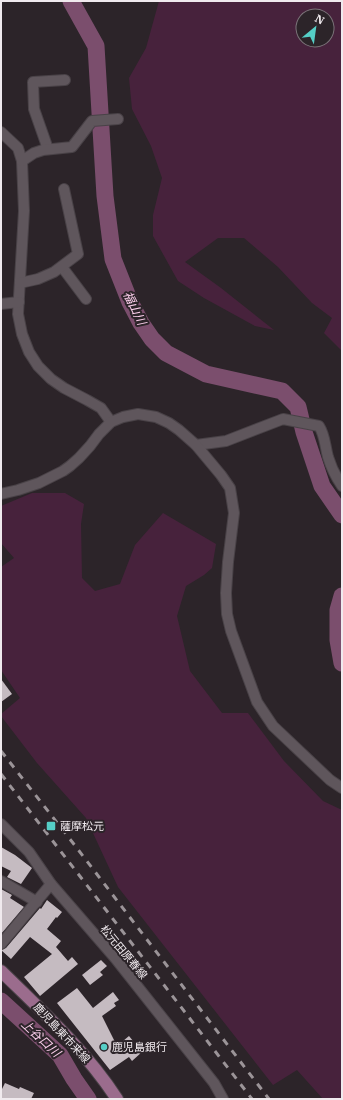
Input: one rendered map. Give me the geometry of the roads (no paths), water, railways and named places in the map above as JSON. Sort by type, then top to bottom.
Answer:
[{"type":"main road","name":"鹿児島東市来線","points":[[1,971],[81,1050],[118,1099]]},
{"type":"street","points":[[48,150],[34,108],[33,82],[65,80]]},
{"type":"street","points":[[22,161],[34,153],[43,150],[72,147],[92,121],[118,119]]},
{"type":"street","points":[[1,132],[18,148],[22,161],[24,211],[18,302],[18,314],[22,334],[29,352],[38,366],[51,379],[64,388],[101,408],[111,422]]},
{"type":"street","points":[[20,283],[38,279],[54,272],[78,254],[64,189]]},
{"type":"street","points":[[62,267],[86,299]]},
{"type":"street","points":[[1,304],[18,302]]},
{"type":"street","points":[[1,494],[39,483],[63,471],[79,458],[111,422],[122,417],[138,414],[156,417],[174,426],[196,445],[222,475],[230,488],[234,513],[226,593],[228,614],[231,631],[257,702],[273,726],[330,780],[342,788]]},
{"type":"street","points":[[196,445],[226,441],[283,419],[319,426],[323,432],[328,457],[338,474],[342,486]]},
{"type":"street","name":"松元田原春線","points":[[1,824],[29,852],[51,884],[120,964],[214,1083],[223,1099]]},
{"type":"street","points":[[1,881],[37,902]]},
{"type":"street","points":[[1,944],[51,884]]},
{"type":"waterway","name":"福山川","points":[[71,1],[96,46],[105,196],[113,259],[130,302],[141,323],[152,339],[166,353],[206,374],[282,391],[298,407],[304,432],[322,486],[342,515]]},
{"type":"waterway","name":"福山川","points":[[342,596],[338,610],[338,640],[342,663]]},
{"type":"waterway","name":"上谷口川","points":[[1,1001],[60,1055],[88,1099]]},
{"type":"railway","points":[[1,751],[269,1099]]},
{"type":"railway","points":[[1,774],[252,1099]]},
{"type":"place","name":"薩摩松元","points":[[51,826]]},
{"type":"place","name":"鹿児島銀行","points":[[104,1047]]}]
